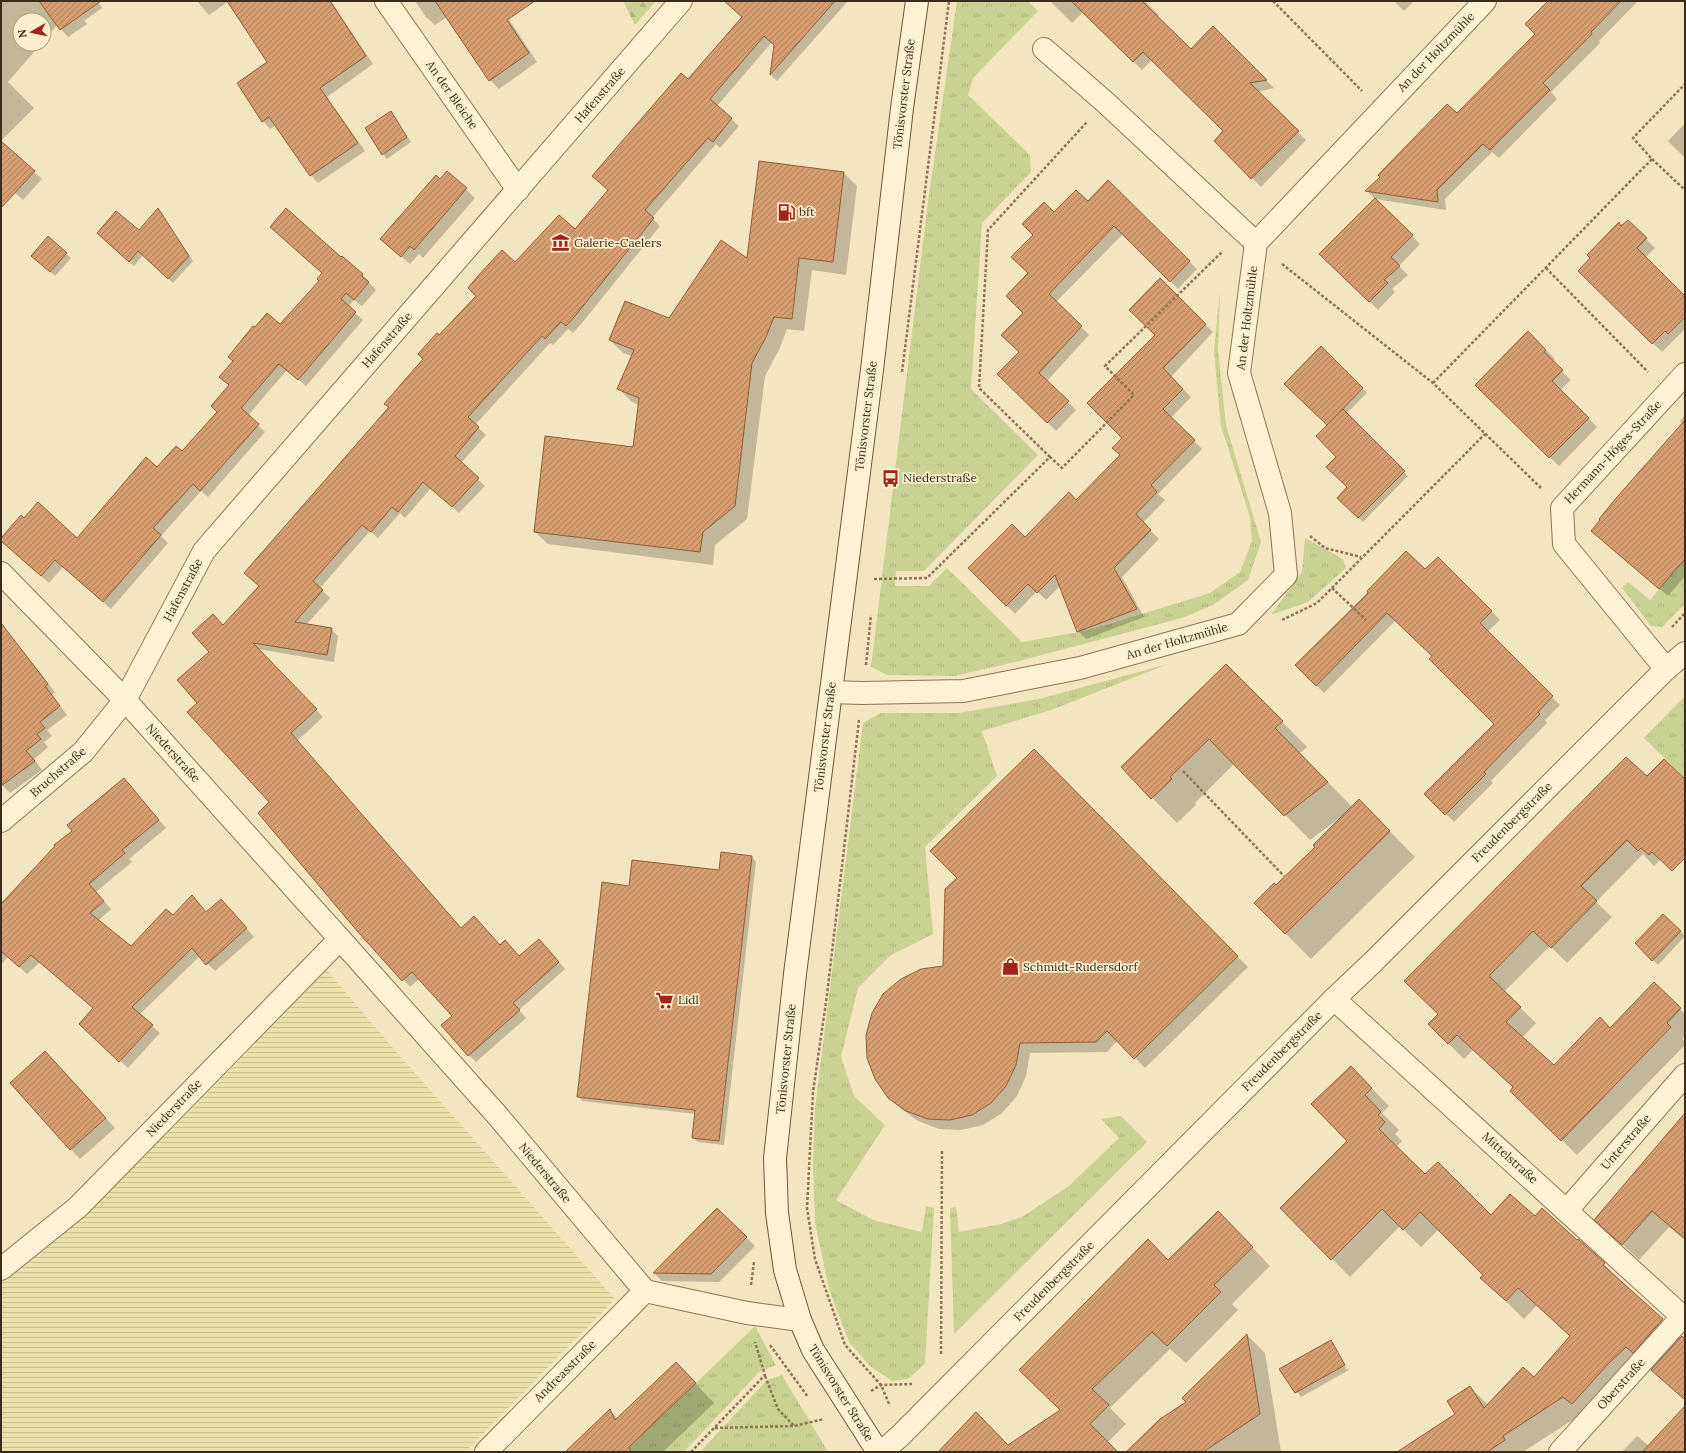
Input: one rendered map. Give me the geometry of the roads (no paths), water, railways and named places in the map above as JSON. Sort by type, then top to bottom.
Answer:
[{"type":"street","name":"An der Bleiche","points":[[386,1],[518,190]]},
{"type":"street","name":"Hafenstraße","points":[[124,700],[204,551],[681,1]]},
{"type":"street","name":"Tönisvorster Straße","points":[[878,1452],[813,1350],[800,1320],[785,1270],[777,1213],[775,1158],[795,974],[873,362],[902,108],[917,1]]},
{"type":"street","name":"An der Holtzmühle","points":[[831,692],[862,693],[963,691],[1080,668],[1238,624],[1286,574],[1280,513],[1239,373],[1249,237],[1381,110],[1485,1]]},
{"type":"street","points":[[1044,49],[1106,102],[1249,237]]},
{"type":"street","name":"Hermann-Höges-Straße","points":[[1666,669],[1564,544],[1562,508],[1685,374]]},
{"type":"street","name":"Niederstraße","points":[[1,573],[124,700],[340,939],[497,1115],[645,1291]]},
{"type":"street","name":"Freudenbergstraße","points":[[882,1452],[901,1435],[1334,999],[1373,962],[1666,669],[1685,653]]},
{"type":"street","name":"Bruchstraße","points":[[1,821],[83,752],[124,700]]},
{"type":"street","name":"Niederstraße","points":[[1,1269],[78,1208],[340,939]]},
{"type":"street","name":"Mittelstraße","points":[[1334,999],[1684,1317]]},
{"type":"street","name":"Unterstraße","points":[[1567,1210],[1685,1075]]},
{"type":"street","points":[[645,1291],[747,1313],[800,1320]]},
{"type":"street","name":"Andreasstraße","points":[[486,1452],[645,1291]]},
{"type":"street","name":"Oberstraße","points":[[1560,1452],[1684,1317]]},
{"type":"place","name":"bft","points":[[786,212]]},
{"type":"place","name":"Galerie-Caelers","points":[[561,243]]},
{"type":"place","name":"Niederstraße","points":[[890,478]]},
{"type":"place","name":"Schmidt-Rudersdorf","points":[[1010,967]]},
{"type":"place","name":"Lidl","points":[[665,1000]]}]
